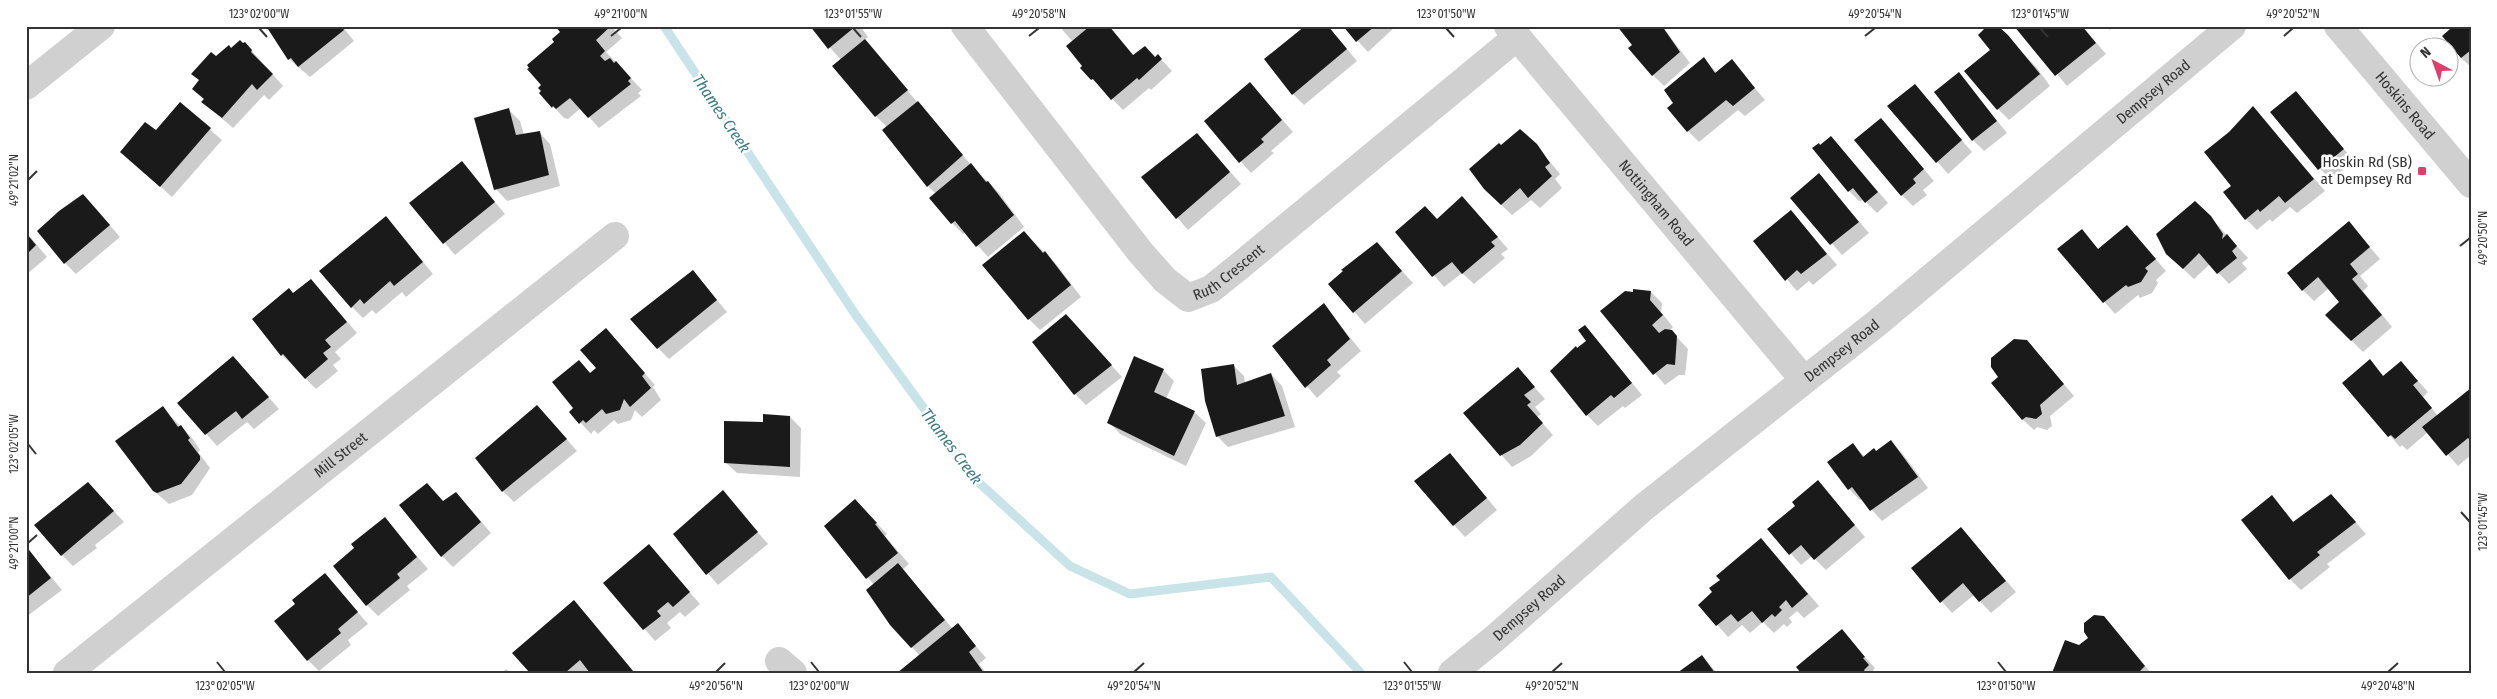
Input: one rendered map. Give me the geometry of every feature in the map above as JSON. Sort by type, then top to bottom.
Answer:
[{"type":"street","points":[[26,86],[102,26]]},
{"type":"street","name":"Ruth Crescent","points":[[964,26],[1141,253],[1165,280],[1188,298],[1211,289],[1230,274],[1512,32]]},
{"type":"street","name":"Dempsey Road","points":[[1452,673],[1494,639],[1644,508],[1965,250],[2232,26]]},
{"type":"street","name":"Hoskins Road","points":[[2338,26],[2471,184]]},
{"type":"street","name":"Nottingham Road","points":[[1512,32],[1804,380]]},
{"type":"street","name":"Mill Street","points":[[67,673],[615,236]]},
{"type":"building","points":[[266,26],[341,26],[344,30],[298,67],[291,58],[288,60]]},
{"type":"building","points":[[555,26],[611,26],[596,40],[605,51],[600,56],[605,61],[610,58],[614,63],[616,61],[631,78],[628,81],[631,84],[588,118],[570,98],[556,109],[553,106],[552,108],[539,93],[541,91],[538,88],[541,85],[527,69],[529,68],[527,65],[554,42],[552,39],[560,32]]},
{"type":"building","points":[[810,26],[856,26],[828,49]]},
{"type":"building","points":[[1090,26],[1109,26],[1133,55],[1145,46],[1155,57],[1158,54],[1162,59],[1139,80],[1137,78],[1111,100],[1093,79],[1091,80],[1080,68],[1082,66],[1066,46]]},
{"type":"building","points":[[1305,26],[1328,26],[1347,49],[1292,95],[1264,59]]},
{"type":"building","points":[[1343,26],[1375,26],[1356,42]]},
{"type":"building","points":[[1617,26],[1662,26],[1680,52],[1652,76],[1628,48],[1632,45]]},
{"type":"building","points":[[1987,26],[1998,26],[2008,35],[2040,74],[1997,110],[1964,71],[1990,50],[1978,35]]},
{"type":"building","points":[[2014,26],[2082,26],[2096,43],[2055,76]]},
{"type":"building","points":[[2448,26],[2471,26],[2471,50],[2461,58],[2460,38],[2444,38],[2442,36],[2450,29]]},
{"type":"building","points":[[865,39],[908,90],[875,117],[832,66]]},
{"type":"building","points":[[240,40],[243,43],[245,42],[252,50],[251,52],[273,74],[257,90],[252,84],[222,118],[201,102],[204,99],[192,89],[199,80],[191,74],[211,52],[216,56],[229,45],[231,48]]},
{"type":"building","points":[[1704,57],[1715,73],[1732,59],[1755,88],[1733,106],[1726,100],[1687,132],[1667,108],[1673,103],[1664,90]]},
{"type":"building","points":[[1959,72],[1997,121],[1972,141],[1934,92]]},
{"type":"building","points":[[1250,82],[1282,120],[1261,139],[1264,142],[1239,163],[1204,121]]},
{"type":"building","points":[[1915,84],[1962,140],[1936,163],[1887,106]]},
{"type":"building","points":[[2296,91],[2344,149],[2318,170],[2270,112]]},
{"type":"building","points":[[918,101],[963,155],[927,187],[882,130]]},
{"type":"building","points":[[180,102],[211,128],[160,187],[120,152],[145,122],[156,130]]},
{"type":"building","points":[[2253,106],[2314,179],[2285,203],[2279,196],[2260,212],[2258,209],[2245,220],[2223,192],[2231,186],[2204,152],[2229,132]]},
{"type":"building","points":[[509,108],[516,135],[540,131],[549,175],[494,190],[474,118]]},
{"type":"building","points":[[1881,118],[1924,169],[1913,179],[1916,183],[1901,196],[1854,140]]},
{"type":"building","points":[[1520,129],[1537,144],[1550,163],[1545,167],[1552,176],[1528,198],[1520,188],[1501,205],[1484,189],[1469,169],[1499,143],[1501,145]]},
{"type":"building","points":[[1197,133],[1230,172],[1176,219],[1141,177]]},
{"type":"building","points":[[1831,136],[1878,192],[1865,203],[1853,188],[1848,192],[1812,148],[1819,143],[1820,145]]},
{"type":"building","points":[[462,161],[495,202],[443,244],[409,203]]},
{"type":"building","points":[[971,163],[986,182],[988,181],[1014,215],[976,247],[955,221],[951,224],[929,198]]},
{"type":"building","points":[[1819,173],[1859,222],[1830,245],[1790,198]]},
{"type":"building","points":[[83,194],[110,225],[64,264],[37,231],[59,211]]},
{"type":"building","points":[[1462,196],[1498,237],[1491,242],[1495,246],[1462,274],[1452,262],[1432,277],[1395,232],[1425,206],[1437,219]]},
{"type":"building","points":[[2195,201],[2211,216],[2223,234],[2222,239],[2227,234],[2237,246],[2232,251],[2237,258],[2217,274],[2199,253],[2183,269],[2166,254],[2156,234]]},
{"type":"building","points":[[1791,210],[1827,254],[1801,274],[1797,270],[1785,281],[1753,241]]},
{"type":"building","points":[[386,216],[423,262],[394,286],[390,281],[364,304],[360,299],[351,308],[319,271]]},
{"type":"building","points":[[2349,221],[2370,247],[2350,264],[2358,274],[2352,279],[2382,315],[2351,341],[2325,315],[2339,302],[2318,277],[2302,291],[2287,273]]},
{"type":"building","points":[[2127,225],[2156,259],[2145,268],[2148,271],[2141,282],[2128,287],[2126,285],[2103,303],[2057,249],[2082,229],[2098,249]]},
{"type":"building","points":[[1024,231],[1043,253],[1045,251],[1071,285],[1028,320],[982,265]]},
{"type":"building","points":[[26,233],[36,245],[26,255]]},
{"type":"building","points":[[1377,242],[1402,271],[1353,313],[1328,284],[1343,271],[1341,270]]},
{"type":"building","points":[[693,270],[717,300],[657,349],[630,319]]},
{"type":"building","points":[[311,279],[347,322],[325,340],[331,347],[323,353],[328,359],[305,379],[283,354],[281,356],[252,319],[289,288],[293,293]]},
{"type":"building","points":[[1633,289],[1651,291],[1650,300],[1663,315],[1652,325],[1659,333],[1665,329],[1672,330],[1677,336],[1675,365],[1667,364],[1653,375],[1600,311],[1625,291],[1633,292]]},
{"type":"building","points":[[1324,303],[1350,339],[1327,360],[1331,365],[1305,388],[1272,346]]},
{"type":"building","points":[[1066,314],[1112,365],[1074,395],[1032,342]]},
{"type":"building","points":[[1585,325],[1632,383],[1614,398],[1611,395],[1586,416],[1550,371],[1576,346],[1577,348],[1586,341],[1578,330]]},
{"type":"building","points":[[606,328],[645,373],[642,376],[651,388],[630,407],[624,399],[620,410],[606,414],[602,409],[586,423],[583,420],[579,424],[569,412],[573,408],[552,382],[579,360],[590,373],[596,368],[580,350]]},
{"type":"building","points":[[2014,339],[2027,340],[2064,384],[2040,405],[2042,414],[2036,419],[2026,417],[2022,420],[1991,383],[1998,377],[1991,367],[1991,358]]},
{"type":"building","points":[[233,356],[269,397],[242,419],[236,411],[205,435],[177,403]]},
{"type":"building","points":[[1134,356],[1164,369],[1154,392],[1195,411],[1174,456],[1107,423]]},
{"type":"building","points":[[2370,359],[2383,376],[2401,361],[2418,381],[2413,385],[2432,408],[2395,439],[2391,435],[2388,437],[2342,383]]},
{"type":"building","points":[[1234,364],[1237,385],[1271,373],[1285,416],[1216,437],[1205,401],[1201,369]]},
{"type":"building","points":[[1518,367],[1535,387],[1524,395],[1531,402],[1527,405],[1543,423],[1520,445],[1500,456],[1463,413]]},
{"type":"building","points":[[2471,388],[2471,441],[2468,438],[2446,456],[2422,427]]},
{"type":"building","points":[[537,405],[567,439],[502,492],[475,458]]},
{"type":"building","points":[[163,406],[178,427],[181,425],[190,438],[188,440],[200,456],[200,460],[181,484],[157,493],[153,491],[115,441]]},
{"type":"building","points":[[763,414],[790,416],[790,467],[724,463],[724,421],[763,422]]},
{"type":"building","points":[[1891,440],[1918,477],[1870,511],[1852,487],[1848,490],[1827,462],[1853,443],[1863,457],[1874,448],[1876,451]]},
{"type":"building","points":[[1450,453],[1487,498],[1453,526],[1414,481]]},
{"type":"building","points":[[1818,480],[1855,525],[1814,560],[1801,545],[1789,555],[1767,529],[1795,506],[1792,502]]},
{"type":"building","points":[[88,482],[114,511],[61,556],[34,525]]},
{"type":"building","points":[[427,483],[443,501],[456,492],[481,522],[441,557],[399,505]]},
{"type":"building","points":[[723,490],[758,532],[706,575],[673,534]]},
{"type":"building","points":[[2331,494],[2356,522],[2317,552],[2320,555],[2289,580],[2241,520],[2272,495],[2293,522]]},
{"type":"building","points":[[855,499],[877,523],[875,524],[898,553],[866,579],[824,526]]},
{"type":"building","points":[[385,517],[417,557],[397,574],[400,578],[366,606],[333,566],[354,548],[351,544]]},
{"type":"building","points":[[1961,527],[2006,581],[1979,602],[1963,583],[1940,603],[1911,568]]},
{"type":"building","points":[[1761,538],[1808,594],[1792,608],[1786,600],[1779,607],[1782,610],[1775,617],[1772,614],[1762,623],[1752,611],[1738,622],[1731,614],[1716,626],[1698,605],[1712,592],[1709,588],[1720,580],[1716,576]]},
{"type":"building","points":[[649,544],[690,592],[673,607],[668,602],[657,611],[661,616],[643,630],[603,583]]},
{"type":"building","points":[[26,546],[51,578],[26,598]]},
{"type":"building","points":[[898,563],[945,620],[911,648],[890,625],[866,590]]},
{"type":"building","points":[[325,573],[358,612],[338,629],[341,633],[307,661],[274,621],[295,604],[292,600]]},
{"type":"building","points":[[574,600],[633,671],[632,673],[590,673],[580,660],[565,673],[530,673],[512,653]]},
{"type":"building","points":[[2094,615],[2104,616],[2145,666],[2138,673],[2052,673],[2065,640],[2079,645],[2088,638],[2084,632],[2084,623]]},
{"type":"building","points":[[958,623],[976,646],[969,652],[984,673],[897,673]]},
{"type":"building","points":[[1842,629],[1865,657],[1863,658],[1869,665],[1864,670],[1866,673],[1801,673],[1796,667]]},
{"type":"building","points":[[1702,655],[1715,673],[1677,673]]},
{"type":"waterway","name":"Thames Creek","points":[[664,26],[855,314],[976,480],[1070,566],[1130,594],[1271,577],[1361,673]]},
{"type":"place","name":"Hoskin Rd (SB) at Dempsey Rd","points":[[2422,171]]}]
